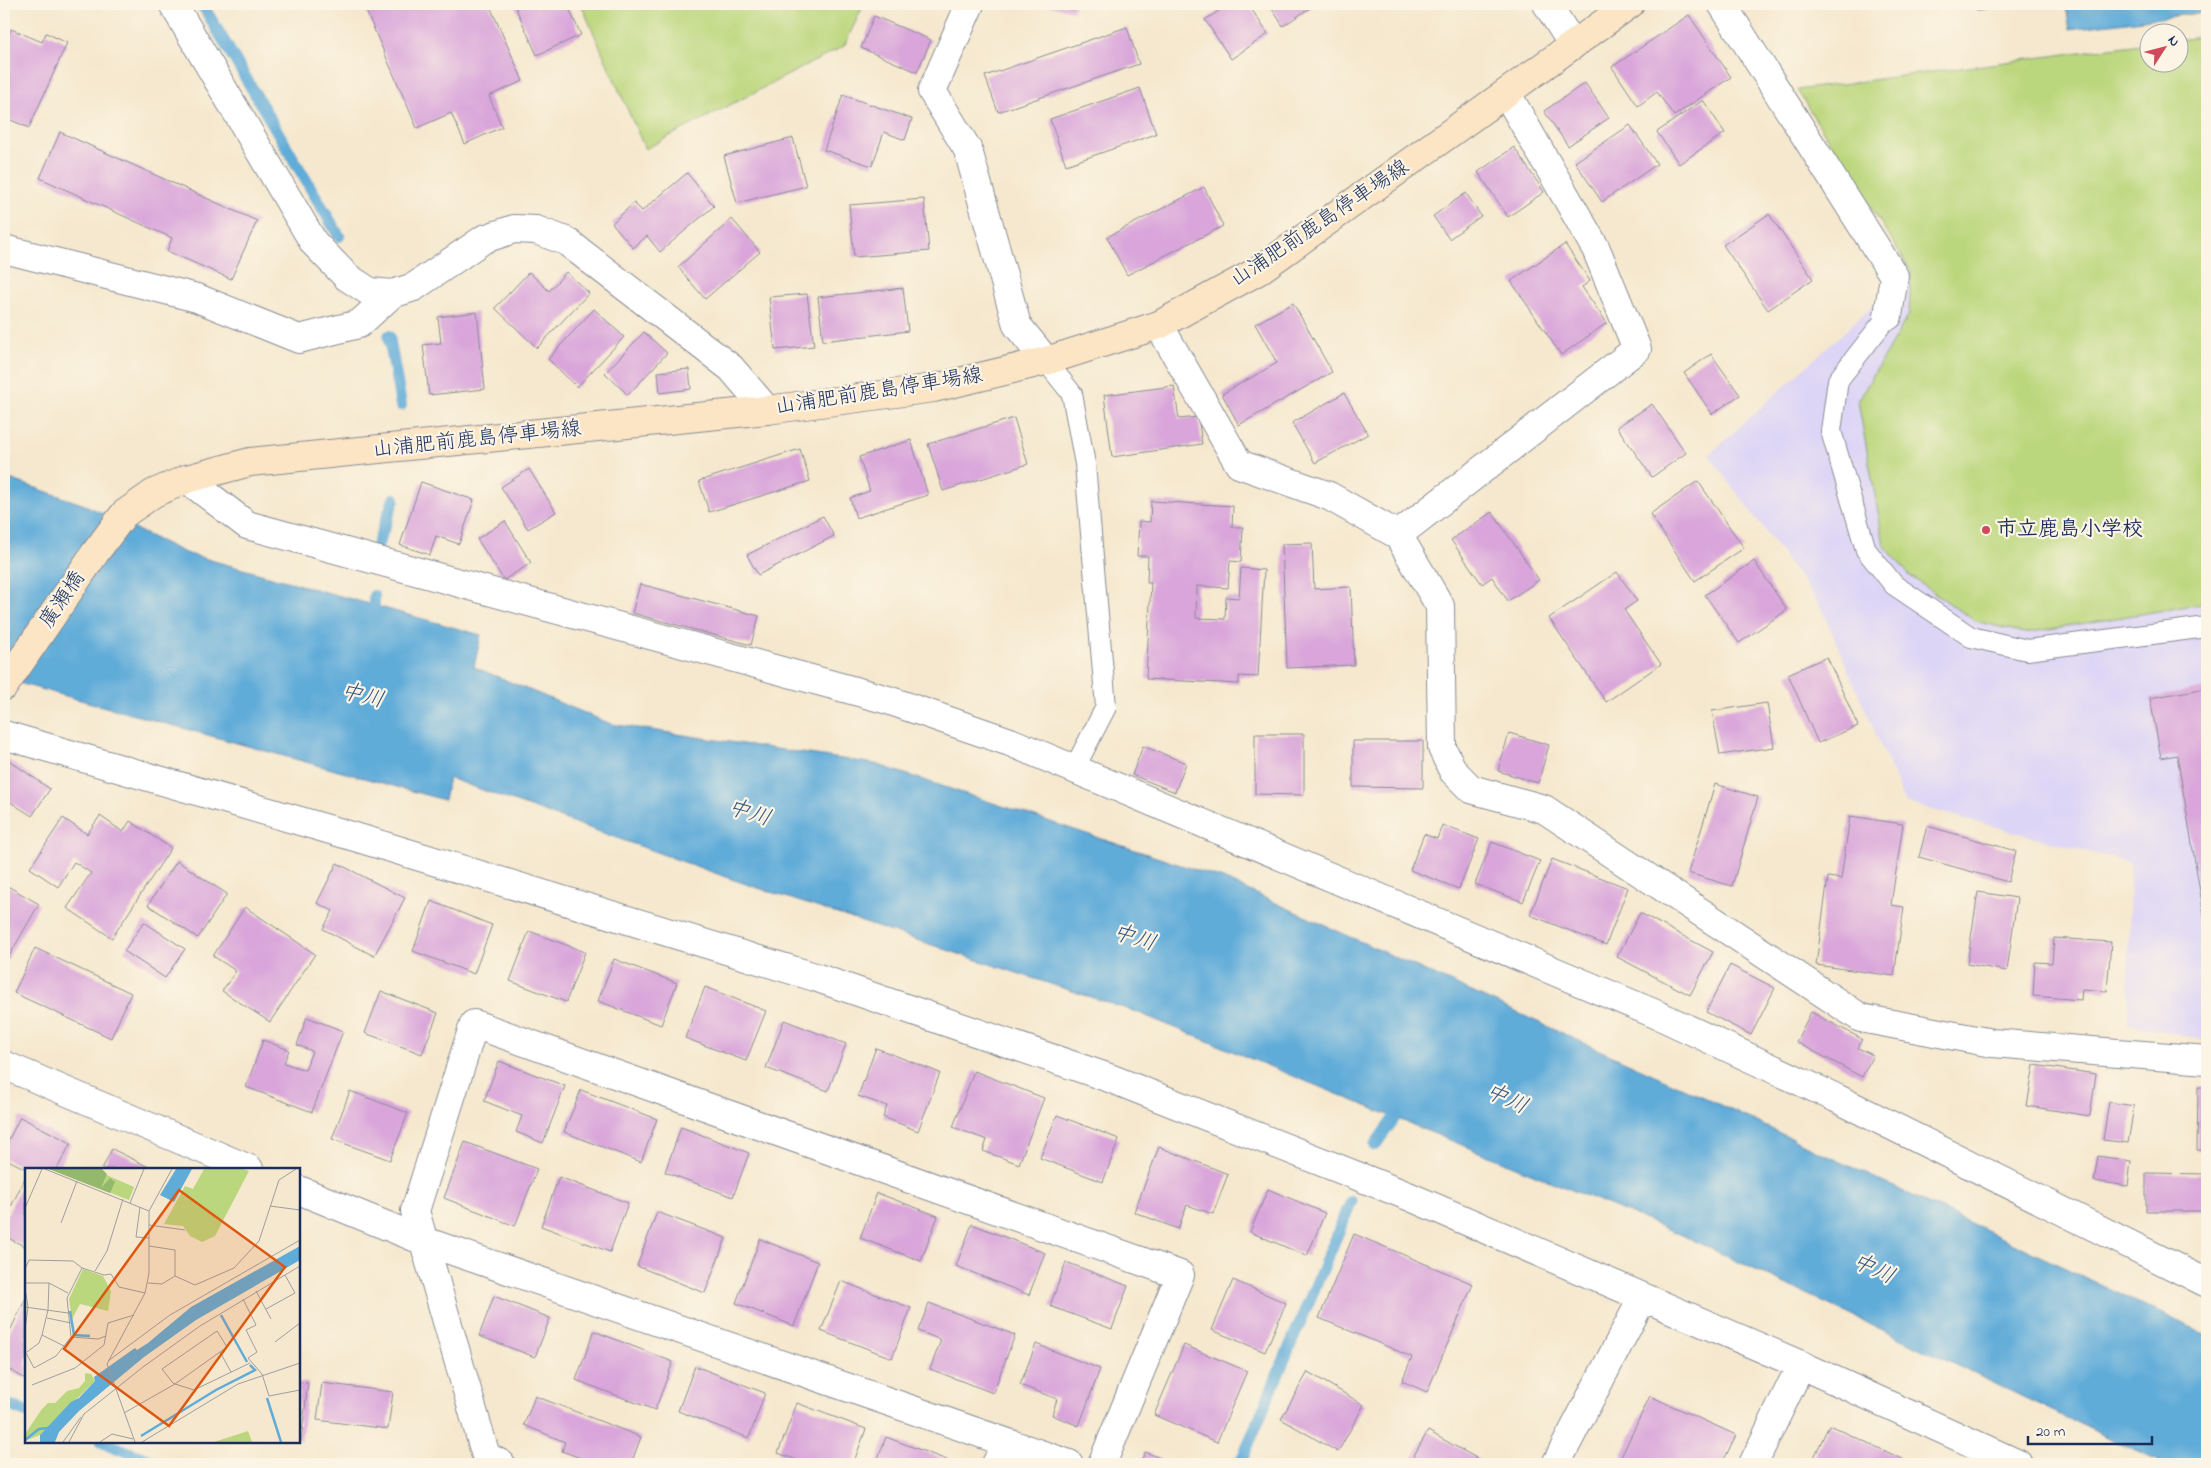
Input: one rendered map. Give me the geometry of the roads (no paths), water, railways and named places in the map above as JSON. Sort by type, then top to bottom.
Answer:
[{"type":"main road","name":"山浦肥前鹿島停車場線","points":[[124,514],[154,493],[187,479],[250,462],[768,410],[934,388],[1046,361],[1159,324],[1258,270],[1507,94],[1630,4]]},
{"type":"main road","name":"廣瀬橋","points":[[4,686],[124,514]]},
{"type":"street","points":[[173,4],[314,243],[347,277],[370,292],[392,294],[414,287],[484,239],[514,229],[536,230],[566,241],[731,368],[768,410]]},
{"type":"street","points":[[970,4],[932,90],[968,150],[1017,325],[1046,361]]},
{"type":"street","points":[[1546,4],[1573,45]]},
{"type":"street","points":[[1722,4],[1894,276],[1888,316]]},
{"type":"street","points":[[1398,536],[1637,349],[1596,249],[1507,94]]},
{"type":"street","points":[[4,249],[197,298],[298,339],[359,324],[392,294]]},
{"type":"street","points":[[1159,324],[1240,464],[1328,496],[1398,536],[1440,606],[1442,748],[1453,771],[1471,788],[1544,809],[1861,1018],[1992,1043],[2207,1060]]},
{"type":"street","points":[[187,479],[247,525],[888,700],[1010,742],[1658,1015],[1836,1098],[2207,1283]]},
{"type":"street","points":[[4,735],[355,837],[814,977],[1112,1079],[1408,1196],[1801,1365],[2018,1464]]},
{"type":"street","points":[[501,1464],[486,1456],[415,1211],[474,1024],[1180,1275],[1102,1464]]},
{"type":"street","points":[[4,1065],[247,1168]]},
{"type":"street","points":[[300,1190],[424,1241],[1001,1454],[1069,1464]]},
{"type":"street","points":[[1556,1464],[1643,1296]]},
{"type":"street","points":[[1753,1464],[1801,1365]]},
{"type":"lane","points":[[1888,316],[1838,380],[1831,431],[1866,550],[1894,586],[1971,637],[2027,650],[2207,627]]},
{"type":"lane","points":[[1046,361],[1072,394],[1085,464],[1106,707],[1074,770]]},
{"type":"water","points":[[2065,4],[2207,4],[2207,10],[2199,13],[2070,29]]},
{"type":"water","name":"中川","points":[[4,477],[85,505],[185,553],[481,635],[474,667],[611,724],[875,764],[1223,879],[1716,1103],[2207,1335],[2207,1464],[2164,1464],[1682,1235],[1139,1013],[740,882],[449,778],[444,800],[4,679]]},
{"type":"waterway","points":[[202,4],[339,236]]},
{"type":"waterway","points":[[389,336],[401,405]]},
{"type":"waterway","points":[[376,549],[394,499]]},
{"type":"waterway","points":[[374,596],[374,621]]},
{"type":"waterway","points":[[1375,1145],[1404,1104]]},
{"type":"waterway","points":[[1240,1464],[1351,1202]]},
{"type":"waterway","points":[[4,1403],[25,1412]]},
{"type":"waterway","points":[[105,1443],[159,1464]]},
{"type":"place","name":"市立鹿島小学校","points":[[1986,530]]}]
